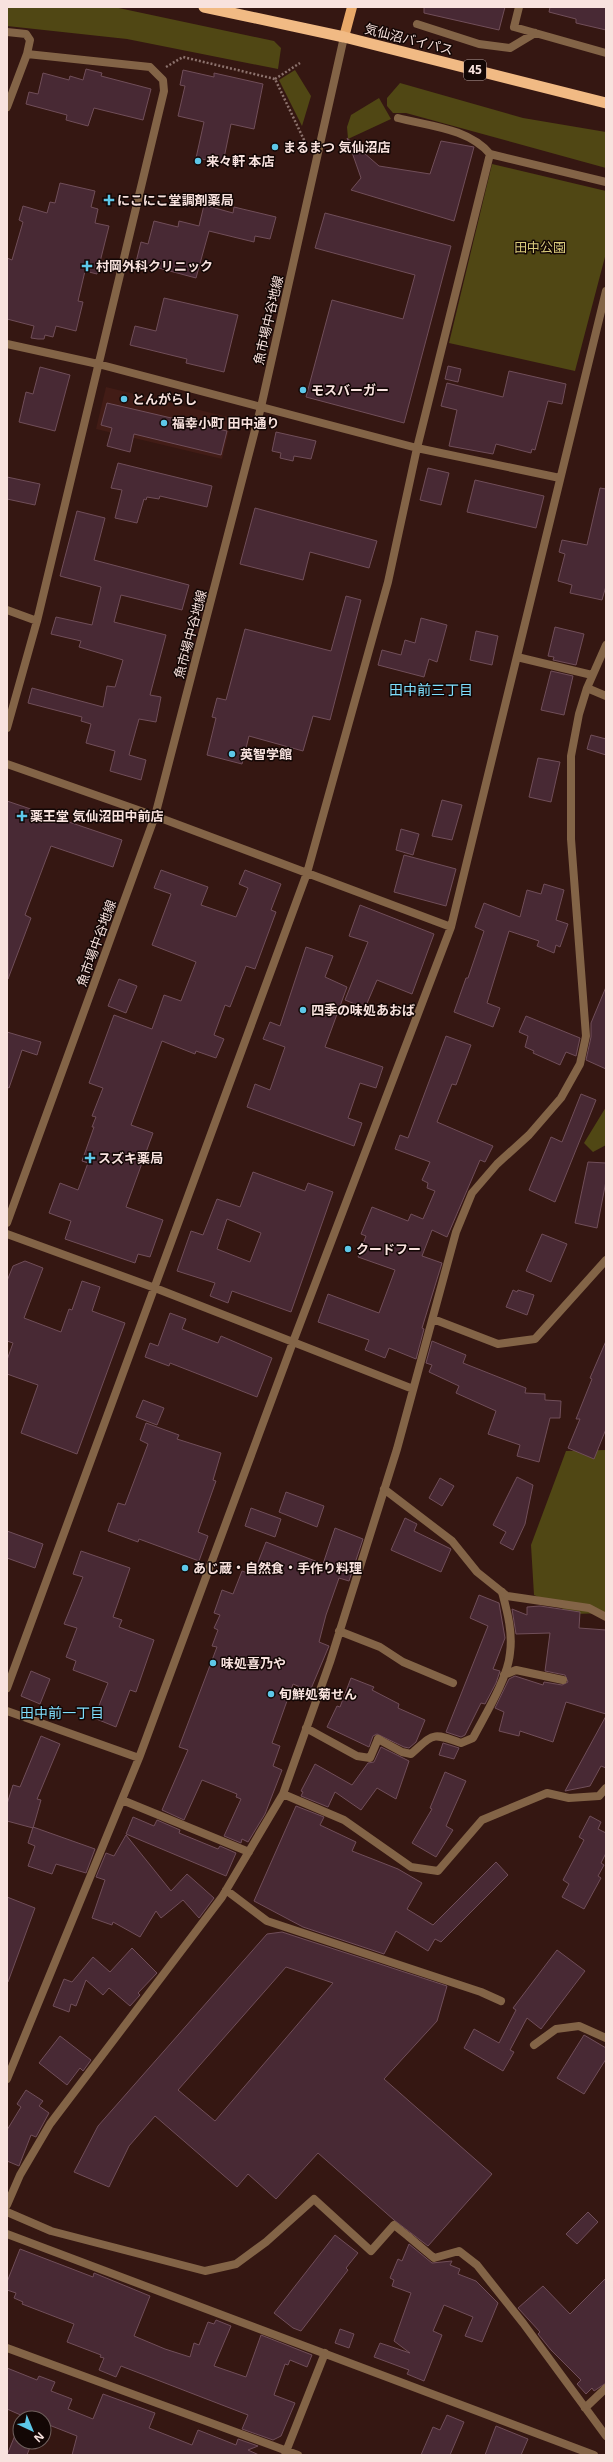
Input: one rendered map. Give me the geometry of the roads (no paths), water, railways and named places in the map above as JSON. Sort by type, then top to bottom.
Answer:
[{"type":"highway","name":"気仙沼バイパス","points":[[204,7],[344,37],[606,103]]},
{"type":"main road","points":[[344,37],[352,7]]},
{"type":"street","points":[[519,7],[514,27],[606,53]]},
{"type":"street","points":[[417,24],[480,44],[510,48],[535,33]]},
{"type":"street","points":[[7,32],[26,34],[30,40],[27,54],[7,107]]},
{"type":"street","name":"魚市場中谷地線","points":[[7,1223],[155,816],[261,407],[344,37]]},
{"type":"street","points":[[7,728],[37,621],[164,91],[163,80],[150,67],[27,54]]},
{"type":"street","points":[[398,118],[465,135],[483,146],[490,154],[606,182]]},
{"type":"street","points":[[7,1688],[307,872],[388,582],[417,448],[490,154]]},
{"type":"street","points":[[7,2079],[140,1758],[293,1342],[450,928],[606,291]]},
{"type":"street","points":[[7,344],[98,364],[417,448],[560,478]]},
{"type":"street","points":[[7,610],[37,621]]},
{"type":"street","points":[[7,2205],[20,2175],[50,2124],[226,1890],[283,1794],[339,1631],[384,1489],[433,1319],[456,1232],[472,1193],[497,1164],[529,1136],[561,1098],[580,1064],[586,1036],[571,840],[571,756],[579,714],[587,688],[606,645]]},
{"type":"street","points":[[517,657],[592,675]]},
{"type":"street","points":[[587,688],[606,696]]},
{"type":"street","points":[[7,764],[155,816],[307,872],[450,928]]},
{"type":"street","points":[[7,1234],[154,1288],[413,1389]]},
{"type":"street","points":[[433,1319],[498,1344],[535,1339],[606,1260]]},
{"type":"street","points":[[384,1489],[452,1541],[477,1572],[507,1596],[589,1608],[606,1617]]},
{"type":"street","points":[[306,1728],[357,1756],[370,1758],[378,1739],[402,1752],[411,1754],[430,1736],[440,1735],[461,1743],[473,1738],[504,1675],[510,1653],[509,1616],[502,1592]]},
{"type":"street","points":[[339,1631],[380,1647],[403,1662],[453,1683]]},
{"type":"street","points":[[504,1675],[516,1670],[563,1680]]},
{"type":"street","points":[[7,1711],[140,1758]]},
{"type":"street","points":[[283,1794],[344,1820],[411,1867],[438,1871],[482,1820],[547,1793],[569,1798],[599,1796],[606,1788]]},
{"type":"street","points":[[122,1800],[249,1852]]},
{"type":"street","points":[[226,1890],[268,1921],[481,1992],[501,2001]]},
{"type":"street","points":[[534,2045],[556,2029],[579,2026],[606,2038]]},
{"type":"street","points":[[7,2212],[51,2231],[205,2271],[236,2264],[266,2242],[314,2199],[371,2251],[394,2225],[434,2258],[459,2251],[477,2265],[523,2323],[606,2436]]},
{"type":"street","points":[[7,2234],[594,2455]]},
{"type":"street","points":[[7,2348],[286,2453],[298,2455]]},
{"type":"street","points":[[286,2453],[325,2353]]},
{"type":"street","points":[[585,2408],[606,2388]]},
{"type":"place","name":"まるまつ 気仙沼店","points":[[275,147]]},
{"type":"place","name":"来々軒 本店","points":[[198,161]]},
{"type":"place","name":"にこにこ堂調剤薬局","points":[[109,200]]},
{"type":"place","name":"村岡外科クリニック","points":[[87,266]]},
{"type":"place","name":"モスバーガー","points":[[303,390]]},
{"type":"place","name":"とんがらし","points":[[124,399]]},
{"type":"place","name":"福幸小町 田中通り","points":[[164,423]]},
{"type":"place","name":"英智学館","points":[[232,754]]},
{"type":"place","name":"薬王堂 気仙沼田中前店","points":[[22,816]]},
{"type":"place","name":"四季の味処あおば","points":[[303,1010]]},
{"type":"place","name":"スズキ薬局","points":[[90,1158]]},
{"type":"place","name":"クードフー","points":[[348,1249]]},
{"type":"place","name":"あじ蔵・自然食・手作り料理","points":[[185,1568]]},
{"type":"place","name":"味処喜乃や","points":[[213,1663]]},
{"type":"place","name":"旬鮮処菊せん","points":[[271,1694]]},
{"type":"district","name":"田中前三丁目","points":[[431,690]]},
{"type":"district","name":"田中前一丁目","points":[[62,1713]]},
{"type":"park label","name":"田中公園","points":[[540,247]]}]
